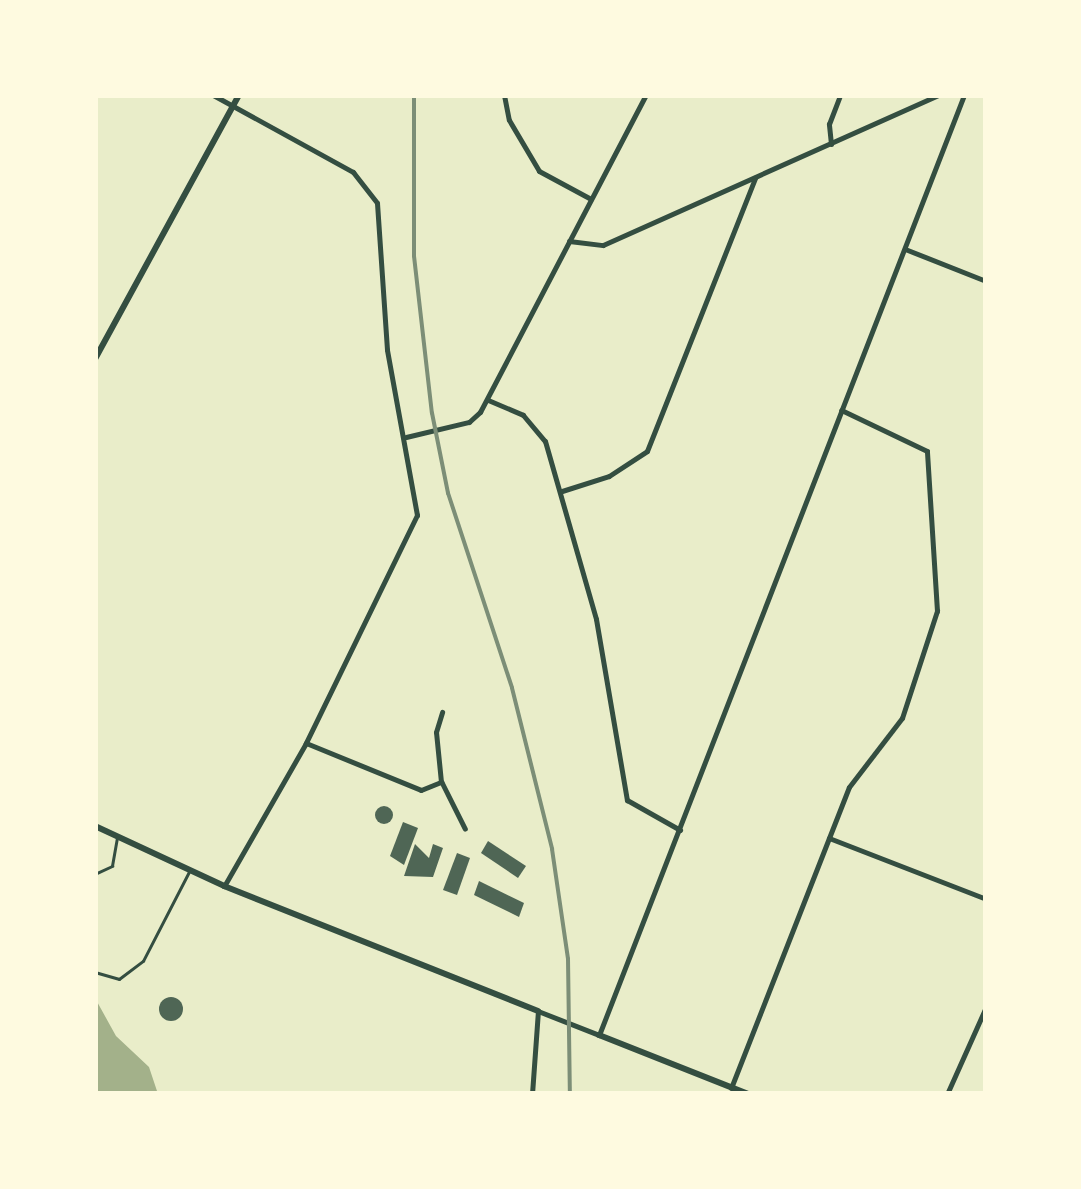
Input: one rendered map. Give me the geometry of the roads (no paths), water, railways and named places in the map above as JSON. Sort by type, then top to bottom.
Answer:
[{"type":"street","points":[[213,95],[353,172],[377,202],[388,350],[406,437],[414,531],[306,744],[224,886]]},
{"type":"street","points":[[95,359],[239,95]]},
{"type":"street","points":[[504,95],[509,120],[539,171],[591,199]]},
{"type":"street","points":[[406,437],[469,422],[488,400],[646,95]]},
{"type":"street","points":[[831,144],[829,124],[840,95]]},
{"type":"street","points":[[569,241],[603,245],[940,95]]},
{"type":"street","points":[[598,1035],[964,95]]},
{"type":"street","points":[[562,491],[609,476],[647,452],[755,178]]},
{"type":"street","points":[[904,249],[986,281]]},
{"type":"street","points":[[488,400],[535,426],[562,491],[596,618],[627,800],[680,830]]},
{"type":"street","points":[[732,1088],[849,787],[902,718],[937,611],[927,451],[840,410]]},
{"type":"street","points":[[442,712],[436,732],[441,782],[465,829]]},
{"type":"street","points":[[306,744],[421,790],[441,782]]},
{"type":"street","points":[[95,826],[224,886],[748,1094]]},
{"type":"street","points":[[828,838],[986,898]]},
{"type":"street","points":[[948,1094],[986,1007]]},
{"type":"street","points":[[532,1094],[538,1011]]},
{"type":"lane","points":[[95,874],[112,866],[117,837]]},
{"type":"lane","points":[[95,972],[119,978],[143,960],[189,871]]},
{"type":"railway","points":[[414,95],[414,256],[432,413],[448,493],[512,688],[552,849],[568,959],[570,1094]]}]
